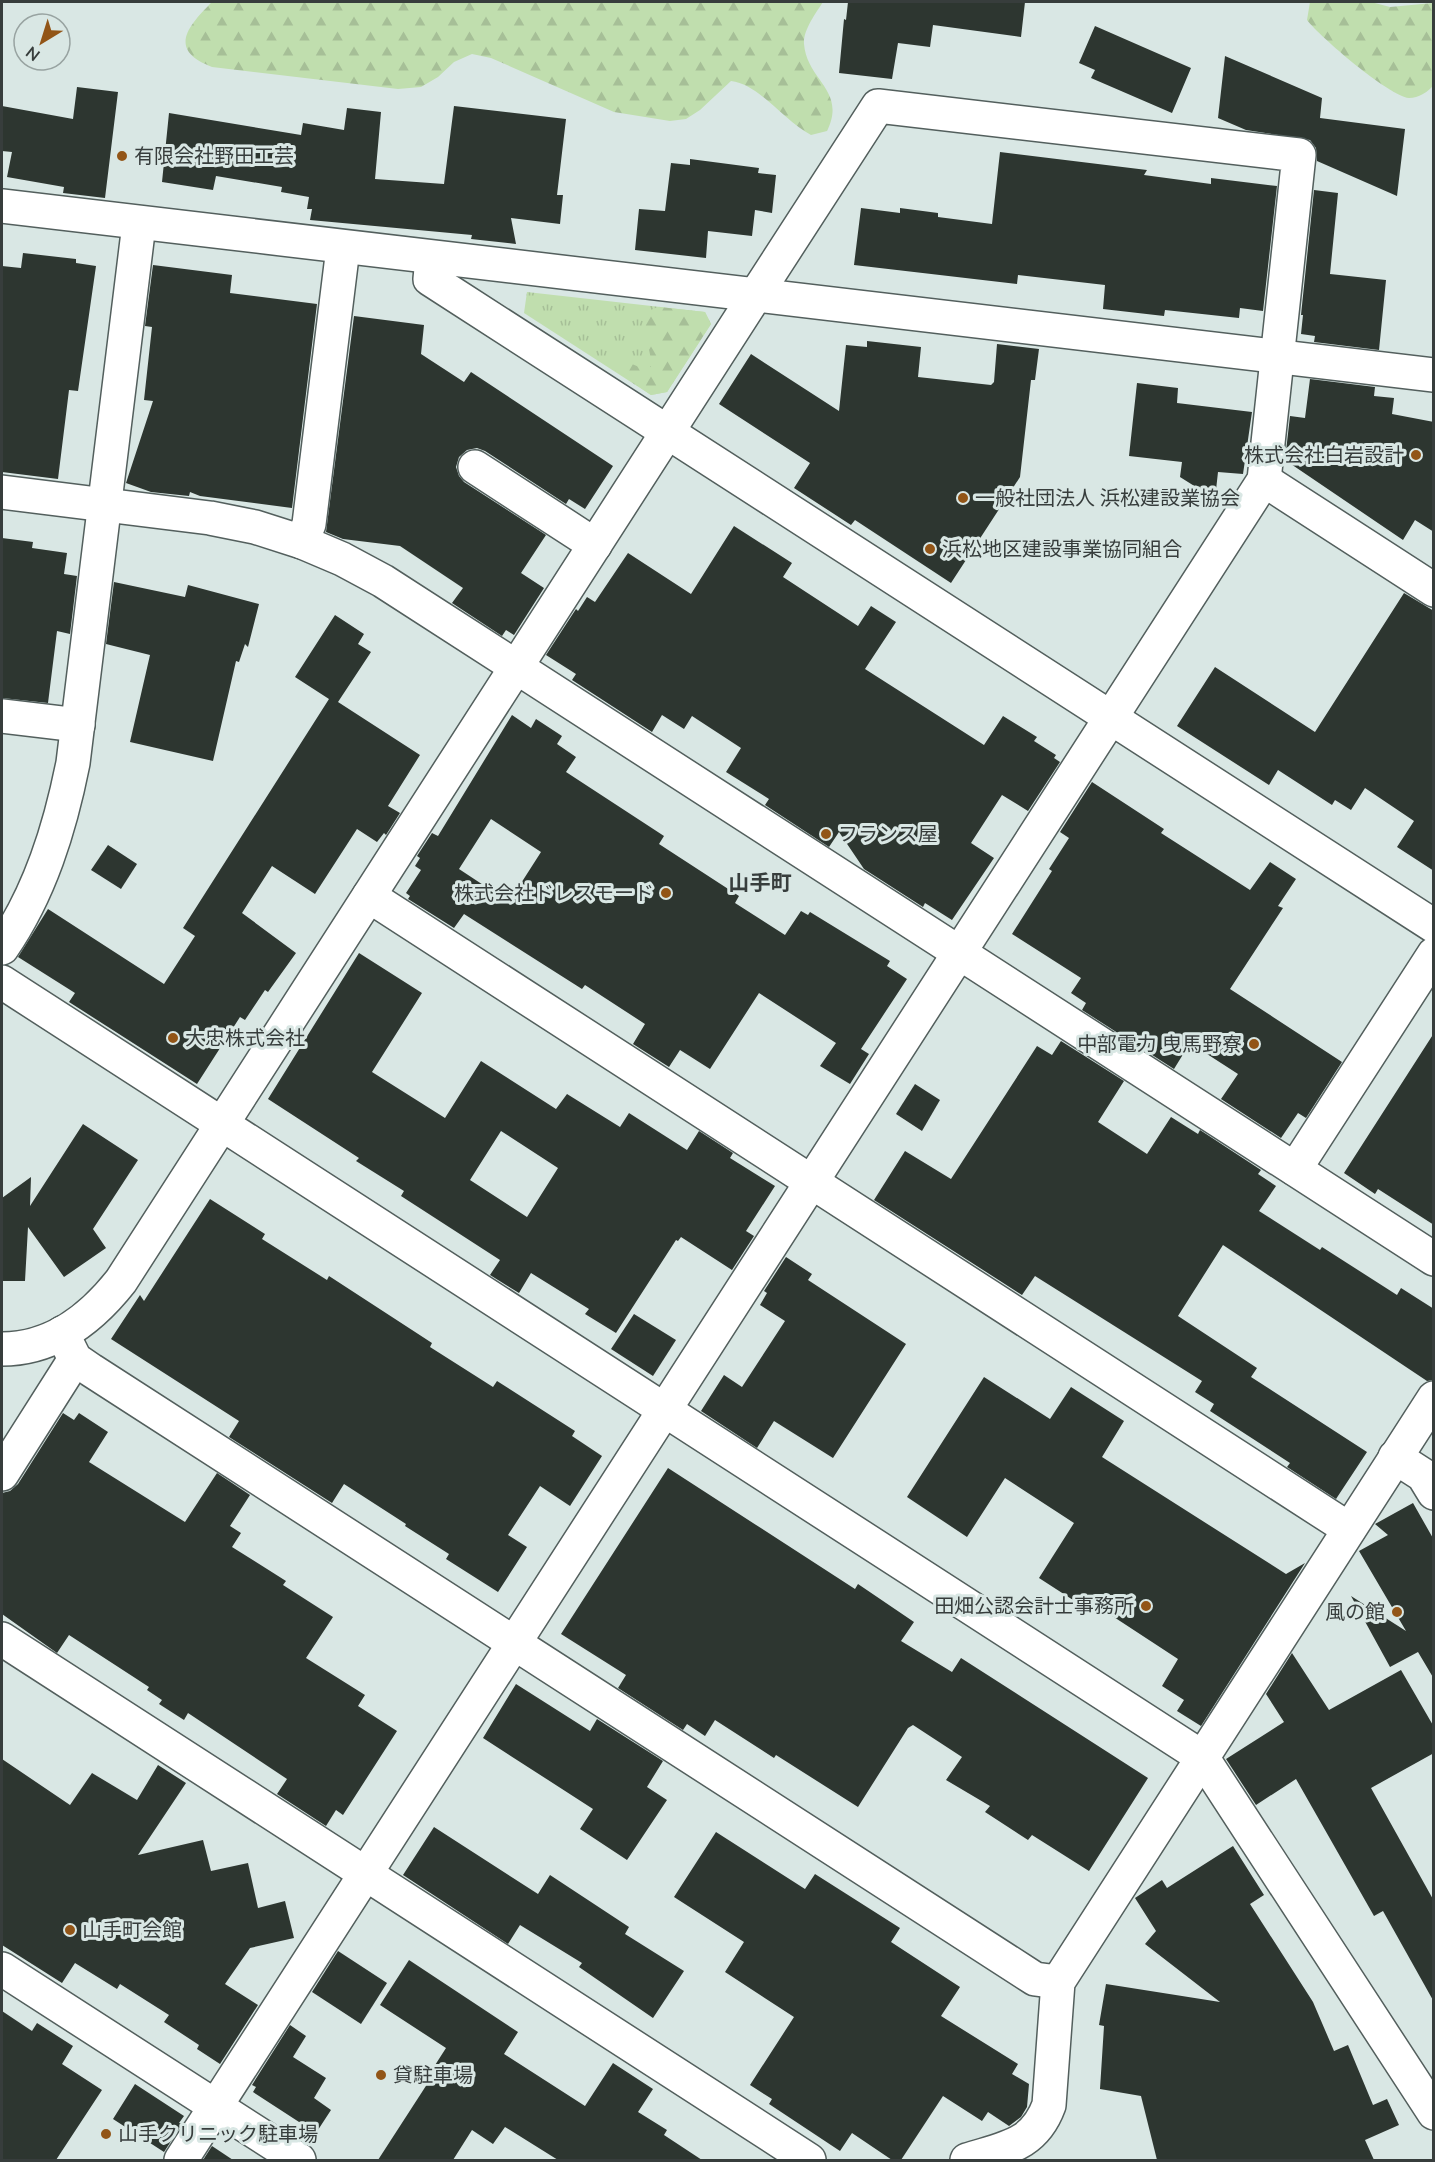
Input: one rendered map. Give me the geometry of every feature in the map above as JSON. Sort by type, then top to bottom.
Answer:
[{"type":"street","points":[[2,1473],[69,1346],[121,1281],[878,106],[1299,155],[1263,480],[181,2160]]},
{"type":"street","points":[[2,206],[139,224],[1434,375]]},
{"type":"street","points":[[2,948],[29,901],[64,811],[78,725],[139,224]]},
{"type":"street","points":[[302,542],[309,524],[343,248]]},
{"type":"street","points":[[432,258],[429,279],[1434,926]]},
{"type":"street","points":[[475,467],[595,544]]},
{"type":"street","points":[[1263,480],[1434,590]]},
{"type":"street","points":[[2,492],[221,521],[302,542],[342,558],[383,581],[1434,1259]]},
{"type":"street","points":[[2,716],[78,725]]},
{"type":"street","points":[[369,896],[1349,1529]]},
{"type":"street","points":[[1295,1169],[1434,954]]},
{"type":"street","points":[[2,982],[1202,1757],[1434,2113]]},
{"type":"street","points":[[2,1349],[45,1342],[69,1346],[514,1643],[1035,1979],[1058,1982]]},
{"type":"street","points":[[967,2160],[1013,2146],[1030,2137],[1043,2123],[1049,2105],[1058,1982],[1434,1398]]},
{"type":"street","points":[[1395,1457],[1424,1475],[1434,1493]]},
{"type":"street","points":[[2,1640],[809,2160]]},
{"type":"street","points":[[2,1969],[299,2160]]},
{"type":"green space","points":[[212,2],[823,2],[808,27],[804,44],[807,57],[829,95],[832,117],[827,131],[811,135],[752,89],[731,81],[700,110],[686,119],[670,121],[614,112],[491,58],[472,54],[454,62],[438,77],[421,87],[398,89],[212,67],[190,53],[186,45],[186,37],[196,20]]},
{"type":"green space","points":[[1310,2],[1371,2],[1390,7],[1433,3],[1433,86],[1416,97],[1409,98],[1399,95],[1371,77],[1340,52],[1307,20]]},
{"type":"green space","points":[[527,292],[705,312],[711,324],[667,392],[651,395],[524,313]]},
{"type":"green space","points":[[659,307],[705,312],[711,324],[667,392],[651,395],[609,366],[610,360],[615,357],[644,369],[651,367],[644,324],[650,311]]},
{"type":"building","points":[[848,2],[1025,2],[1021,37],[933,25],[930,47],[898,43],[892,79],[839,73],[844,19],[846,20]]},
{"type":"building","points":[[1095,26],[1191,68],[1172,113],[1091,78],[1095,70],[1079,63]]},
{"type":"building","points":[[1225,56],[1322,98],[1320,118],[1405,129],[1397,196],[1317,161],[1316,148],[1310,140],[1246,130],[1218,118]]},
{"type":"building","points":[[77,87],[118,92],[105,198],[63,193],[64,187],[7,177],[12,152],[2,151],[2,106],[73,119]]},
{"type":"building","points":[[454,106],[566,119],[557,195],[563,195],[560,224],[511,218],[516,244],[471,239],[472,235],[310,220],[312,209],[307,209],[309,197],[281,192],[282,187],[216,176],[213,190],[162,182],[169,113],[301,135],[303,123],[344,130],[347,108],[381,112],[375,179],[444,184]]},
{"type":"building","points":[[1000,152],[1147,170],[1144,175],[1211,184],[1211,178],[1277,186],[1263,311],[1240,308],[1239,318],[1165,310],[1164,316],[1103,309],[1105,285],[1018,275],[1017,284],[854,265],[861,208],[900,213],[900,208],[938,213],[938,217],[992,224]]},
{"type":"building","points":[[690,159],[759,168],[758,173],[776,175],[772,213],[755,210],[752,236],[708,231],[706,258],[635,250],[639,209],[665,211],[671,163],[690,165]]},
{"type":"building","points":[[1314,190],[1338,193],[1330,274],[1386,280],[1379,350],[1314,342],[1315,336],[1301,334]]},
{"type":"building","points":[[23,253],[76,259],[76,263],[96,266],[78,391],[69,390],[58,479],[2,472],[2,266],[21,268]]},
{"type":"building","points":[[153,265],[232,275],[230,293],[317,304],[292,508],[200,496],[190,492],[189,496],[151,492],[126,483],[153,401],[144,400],[152,327],[145,326]]},
{"type":"building","points":[[354,316],[424,325],[421,354],[464,382],[471,372],[613,466],[585,509],[569,499],[566,504],[485,451],[477,448],[467,450],[459,457],[456,467],[464,482],[546,535],[521,573],[544,588],[514,635],[506,630],[502,636],[452,603],[463,588],[400,546],[343,539],[326,532]]},
{"type":"building","points":[[867,341],[921,347],[918,377],[991,385],[994,382],[997,344],[1039,349],[1035,380],[1031,380],[1020,477],[951,583],[855,520],[851,525],[794,488],[810,463],[719,404],[751,354],[839,411],[846,345],[867,347]]},
{"type":"building","points":[[1310,379],[1375,387],[1374,396],[1394,398],[1392,414],[1434,422],[1434,532],[1415,520],[1403,540],[1285,460],[1290,416],[1305,418]]},
{"type":"building","points":[[1137,383],[1178,388],[1177,403],[1252,412],[1243,474],[1218,472],[1215,499],[1180,477],[1182,462],[1129,456]]},
{"type":"building","points":[[734,526],[792,563],[783,577],[858,626],[871,606],[896,622],[865,669],[984,745],[1003,716],[1037,737],[1034,741],[1056,755],[1054,758],[1060,762],[1028,811],[1002,795],[971,843],[994,858],[952,920],[925,903],[923,907],[864,869],[839,832],[829,847],[765,805],[769,799],[726,772],[741,748],[692,716],[684,729],[662,715],[652,732],[572,680],[576,674],[546,655],[576,609],[578,611],[587,597],[595,602],[628,553],[691,594]]},
{"type":"building","points":[[2,538],[33,542],[32,548],[67,553],[64,574],[77,576],[70,634],[57,631],[48,703],[2,698]]},
{"type":"building","points":[[114,582],[185,597],[188,585],[259,604],[248,647],[245,644],[239,662],[236,661],[213,761],[130,742],[150,655],[106,644]]},
{"type":"building","points":[[1404,593],[1434,611],[1434,871],[1397,847],[1414,821],[1365,788],[1351,810],[1335,800],[1332,805],[1278,770],[1269,785],[1177,726],[1215,667],[1315,732]]},
{"type":"building","points":[[335,615],[364,634],[358,644],[371,652],[338,702],[420,755],[388,806],[400,813],[386,835],[384,833],[377,842],[357,829],[315,894],[272,866],[242,913],[296,953],[268,992],[265,990],[245,1020],[240,1017],[197,1084],[69,1002],[75,993],[18,957],[48,909],[164,984],[195,936],[183,928],[329,699],[295,677]]},
{"type":"building","points":[[512,715],[531,728],[536,719],[562,736],[557,744],[576,757],[566,772],[664,836],[659,844],[739,896],[735,903],[785,935],[801,911],[808,915],[810,912],[890,961],[887,966],[907,979],[861,1049],[869,1054],[850,1084],[820,1066],[836,1043],[759,993],[710,1069],[680,1050],[669,1067],[633,1044],[645,1024],[585,985],[582,989],[464,914],[454,928],[408,899],[410,896],[406,893],[421,870],[415,866],[420,858],[417,856],[432,833],[438,836]],"holes":[[[491,819],[541,852],[509,902],[459,869]]]},
{"type":"building","points":[[1092,782],[1164,829],[1161,833],[1250,890],[1270,862],[1296,879],[1278,906],[1283,908],[1230,989],[1342,1062],[1306,1118],[1298,1113],[1281,1138],[1221,1099],[1238,1074],[1190,1043],[1174,1069],[1082,1010],[1086,1003],[1071,993],[1081,978],[1012,934],[1052,871],[1049,869],[1069,838],[1060,832]]},
{"type":"building","points":[[108,845],[137,864],[121,889],[91,870]]},
{"type":"building","points":[[359,953],[422,993],[372,1072],[445,1118],[481,1061],[556,1109],[567,1094],[620,1127],[629,1113],[687,1150],[699,1131],[733,1153],[730,1158],[775,1186],[746,1231],[754,1236],[732,1270],[681,1237],[678,1241],[676,1240],[616,1333],[585,1314],[589,1309],[531,1273],[519,1293],[490,1275],[500,1260],[401,1196],[404,1191],[356,1161],[359,1158],[268,1099]],"holes":[[[501,1131],[558,1168],[527,1217],[470,1180]]]},
{"type":"building","points":[[1434,1033],[1434,1225],[1378,1189],[1375,1194],[1344,1173]]},
{"type":"building","points":[[1061,1041],[1124,1081],[1098,1122],[1147,1154],[1171,1117],[1198,1134],[1200,1130],[1261,1170],[1258,1174],[1276,1186],[1259,1211],[1320,1250],[1322,1247],[1397,1295],[1401,1288],[1434,1309],[1434,1380],[1427,1381],[1223,1245],[1178,1316],[1257,1368],[1251,1377],[1367,1452],[1336,1499],[1287,1467],[1290,1463],[1210,1411],[1214,1404],[1195,1392],[1202,1381],[1035,1276],[1022,1295],[874,1200],[905,1151],[951,1179],[1037,1046],[1052,1055]]},
{"type":"building","points":[[915,1084],[940,1100],[922,1131],[896,1114]]},
{"type":"building","points":[[83,1124],[138,1160],[93,1229],[106,1248],[64,1277],[28,1227],[25,1281],[2,1281],[2,1198],[31,1177],[30,1206]]},
{"type":"building","points":[[210,1199],[265,1234],[262,1239],[327,1280],[329,1276],[432,1343],[430,1347],[493,1387],[497,1381],[575,1431],[572,1436],[602,1456],[570,1506],[540,1486],[508,1535],[527,1547],[498,1592],[446,1559],[449,1554],[344,1484],[332,1503],[229,1437],[239,1421],[111,1339],[140,1295],[144,1301]]},
{"type":"building","points":[[786,1257],[812,1274],[808,1280],[906,1344],[833,1458],[774,1421],[757,1448],[701,1411],[724,1375],[742,1387],[785,1321],[760,1305],[767,1293],[764,1291]]},
{"type":"building","points":[[634,1314],[676,1340],[653,1376],[611,1349]]},
{"type":"building","points":[[984,1377],[1050,1419],[1071,1387],[1124,1421],[1102,1457],[1286,1574],[1305,1563],[1201,1726],[1177,1711],[1184,1700],[1162,1686],[1178,1659],[1094,1604],[1090,1611],[1039,1578],[1074,1523],[1005,1478],[967,1537],[907,1497]]},
{"type":"building","points":[[63,1413],[74,1420],[79,1413],[108,1432],[89,1462],[185,1522],[217,1473],[250,1495],[230,1526],[241,1533],[232,1547],[286,1581],[283,1585],[333,1617],[306,1658],[365,1695],[358,1706],[397,1731],[343,1815],[336,1810],[326,1826],[277,1794],[287,1779],[188,1713],[184,1720],[159,1704],[162,1700],[147,1690],[149,1687],[69,1635],[57,1653],[2,1614],[2,1493],[10,1491],[18,1484]]},
{"type":"building","points":[[668,1468],[855,1589],[858,1584],[914,1622],[901,1641],[952,1672],[961,1658],[1148,1778],[1089,1871],[1032,1835],[1028,1840],[985,1812],[990,1806],[946,1780],[962,1757],[913,1725],[908,1728],[858,1807],[776,1755],[774,1758],[715,1720],[705,1736],[687,1724],[683,1730],[618,1688],[626,1675],[561,1634]]},
{"type":"building","name":"風の館","points":[[1413,1503],[1434,1540],[1434,1679],[1418,1652],[1390,1667],[1351,1596],[1406,1631],[1359,1551],[1388,1535],[1375,1524]]},
{"type":"building","points":[[1292,1653],[1329,1710],[1401,1670],[1434,1727],[1434,1753],[1371,1788],[1434,1901],[1434,2002],[1383,1911],[1374,1916],[1296,1779],[1256,1805],[1226,1759],[1284,1722],[1266,1694]]},
{"type":"building","points":[[516,1684],[590,1731],[597,1719],[663,1761],[647,1787],[667,1800],[627,1860],[580,1829],[593,1809],[483,1738]]},
{"type":"building","points":[[2,1759],[70,1805],[92,1773],[137,1800],[158,1765],[186,1783],[138,1855],[203,1840],[211,1871],[248,1863],[258,1908],[285,1901],[294,1938],[250,1948],[225,1984],[258,2005],[220,2064],[197,2049],[199,2045],[164,2022],[169,2015],[120,1984],[117,1989],[75,1963],[62,1983],[2,1945]]},
{"type":"building","points":[[434,1827],[538,1894],[550,1875],[629,1927],[625,1934],[684,1971],[653,2018],[579,1967],[582,1963],[520,1925],[508,1944],[403,1875]]},
{"type":"building","points":[[716,1832],[805,1889],[815,1874],[900,1928],[891,1942],[960,1987],[941,2016],[1018,2064],[1012,2074],[1029,2084],[1027,2107],[1021,2117],[1009,2126],[988,2112],[982,2121],[943,2096],[901,2160],[892,2160],[852,2133],[840,2151],[769,2104],[772,2099],[750,2085],[794,2017],[725,1972],[744,1942],[674,1897]]},
{"type":"building","points":[[1233,1846],[1264,1895],[1250,1904],[1313,2002],[1334,2051],[1348,2045],[1373,2105],[1387,2099],[1399,2125],[1365,2140],[1374,2160],[1157,2160],[1141,2096],[1100,2089],[1104,2026],[1099,2025],[1106,1984],[1220,2002],[1145,1944],[1156,1931],[1135,1898],[1162,1880],[1167,1888]]},
{"type":"building","points":[[338,1951],[387,1983],[361,2024],[312,1992]]},
{"type":"building","points":[[409,1960],[518,2032],[504,2054],[585,2106],[613,2063],[653,2089],[638,2112],[667,2130],[664,2135],[702,2160],[558,2160],[505,2127],[493,2144],[472,2130],[453,2160],[378,2160],[433,2075],[430,2073],[446,2048],[380,2005]]},
{"type":"building","points":[[2,2011],[32,2031],[37,2023],[73,2046],[62,2064],[102,2090],[56,2160],[2,2160]]},
{"type":"building","points":[[290,2025],[306,2036],[293,2057],[326,2078],[314,2098],[331,2110],[316,2133],[253,2092],[256,2087],[252,2085]]},
{"type":"building","points":[[135,2084],[184,2116],[179,2123],[182,2124],[164,2152],[113,2119]]},
{"type":"building","points":[[212,2146],[233,2160],[203,2160]]},
{"type":"place","name":"有限会社野田工芸","points":[[122,156]]},
{"type":"place","name":"株式会社白岩設計","points":[[1416,455]]},
{"type":"place","name":"一般社団法人 浜松建設業協会","points":[[963,498]]},
{"type":"place","name":"浜松地区建設事業協同組合","points":[[930,549]]},
{"type":"place","name":"フランス屋","points":[[826,834]]},
{"type":"place","name":"株式会社ドレスモード","points":[[666,893]]},
{"type":"place","name":"大忠株式会社","points":[[173,1038]]},
{"type":"place","name":"中部電力 曳馬野寮","points":[[1254,1044]]},
{"type":"place","name":"田畑公認会計士事務所","points":[[1146,1606]]},
{"type":"place","name":"風の館","points":[[1397,1612]]},
{"type":"place","name":"山手町会館","points":[[70,1930]]},
{"type":"place","name":"貸駐車場","points":[[381,2075]]},
{"type":"place","name":"山手クリニック駐車場","points":[[106,2134]]},
{"type":"district","name":"山手町","points":[[760,883]]}]
